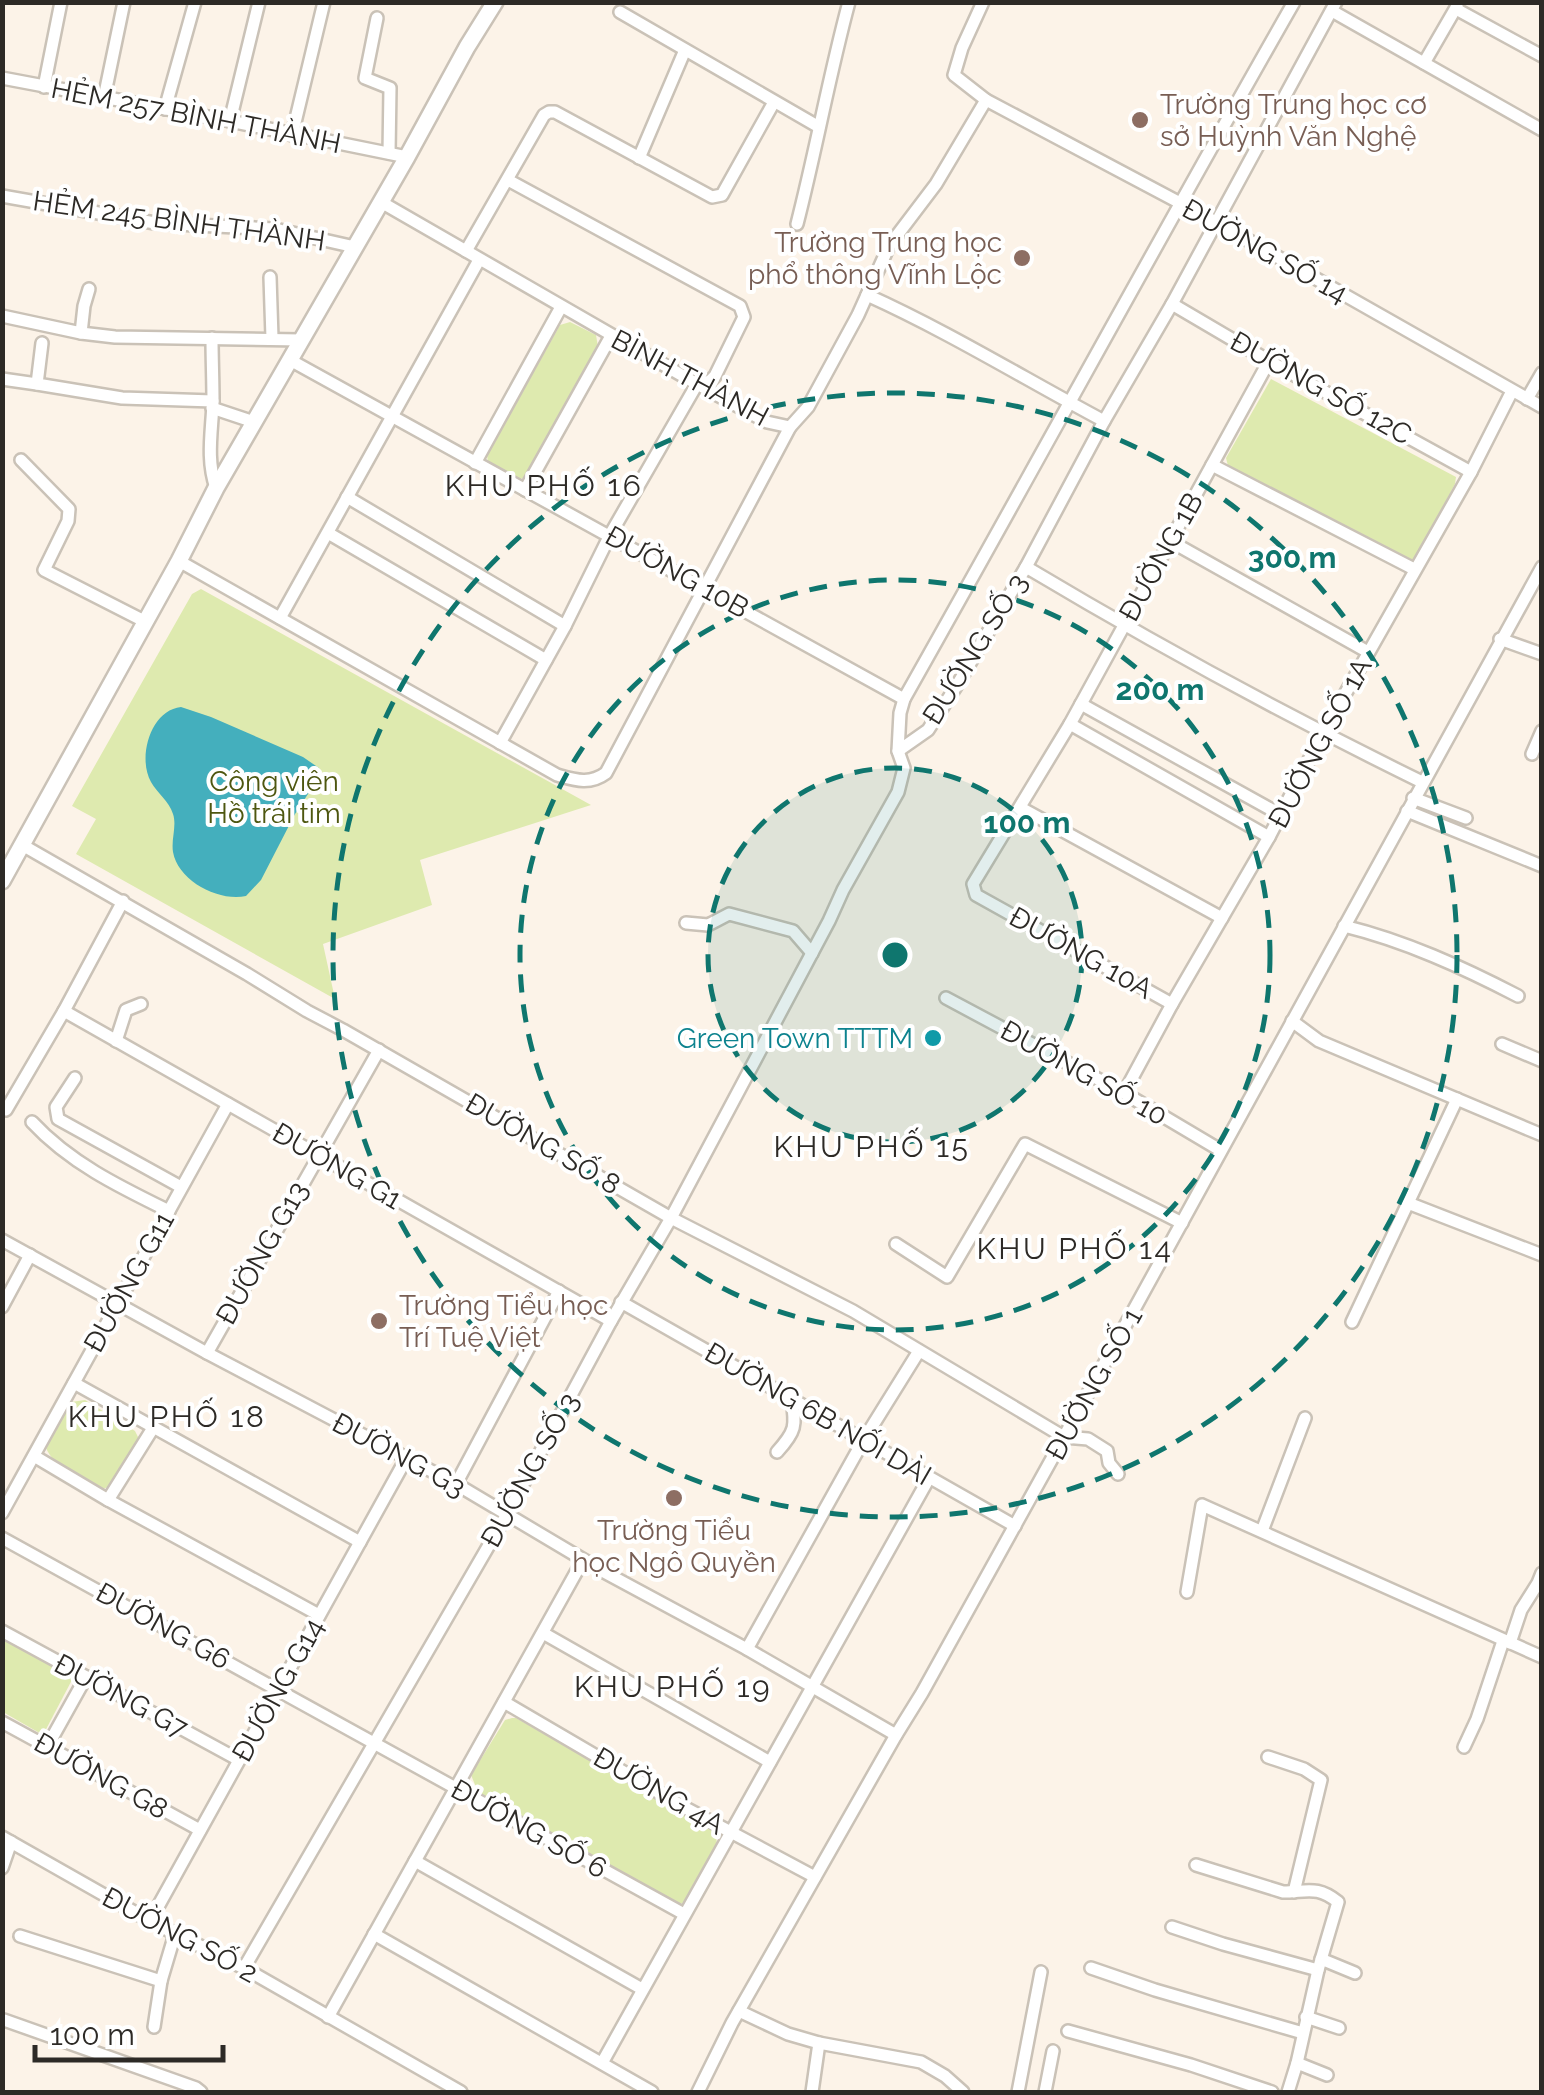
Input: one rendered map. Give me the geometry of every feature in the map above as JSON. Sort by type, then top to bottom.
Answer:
[{"type":"street","points":[[44,86],[61,2]]},
{"type":"street","points":[[104,98],[124,2]]},
{"type":"street","points":[[165,110],[195,2]]},
{"type":"street","points":[[230,121],[259,2]]},
{"type":"street","points":[[292,135],[324,2]]},
{"type":"street","points":[[2,881],[216,488],[495,2]]},
{"type":"street","points":[[797,224],[849,2]]},
{"type":"street","points":[[983,2],[954,75],[986,100]]},
{"type":"street","name":"ĐƯỜNG SỐ 3","points":[[244,1968],[507,1514],[812,954],[898,792],[904,768],[898,751],[904,699],[1294,2]]},
{"type":"street","points":[[1424,63],[1457,6],[1542,56]]},
{"type":"street","points":[[1334,7],[1542,130]]},
{"type":"street","name":"ĐƯỜNG SỐ 3","points":[[898,751],[928,730],[959,682],[1334,7]]},
{"type":"street","points":[[620,12],[819,128]]},
{"type":"street","points":[[377,18],[365,78],[390,88],[389,154]]},
{"type":"street","points":[[640,158],[685,50]]},
{"type":"street","name":"HẺM 257 BÌNH THÀNH","points":[[2,78],[406,157]]},
{"type":"street","name":"ĐƯỜNG SỐ 14","points":[[986,100],[1216,222],[1542,406]]},
{"type":"street","name":"BÌNH THÀNH","points":[[381,202],[696,384],[766,422],[790,428],[808,407],[858,315],[889,246],[936,184],[986,100]]},
{"type":"street","points":[[466,251],[549,112],[556,112],[718,197],[774,102]]},
{"type":"street","points":[[500,742],[696,384],[714,376],[744,317],[740,306],[508,180]]},
{"type":"street","name":"HẺM 245 BÌNH THÀNH","points":[[2,196],[155,223],[276,229],[355,247]]},
{"type":"street","points":[[280,618],[480,260]]},
{"type":"street","points":[[270,278],[272,338]]},
{"type":"street","points":[[81,333],[88,289]]},
{"type":"street","points":[[867,295],[1006,365],[1104,421]]},
{"type":"street","name":"ĐƯỜNG SỐ 12C","points":[[1172,304],[1470,472]]},
{"type":"street","points":[[475,462],[561,308]]},
{"type":"street","points":[[2,316],[114,337],[301,340]]},
{"type":"street","points":[[524,490],[611,336]]},
{"type":"street","points":[[212,338],[210,473],[216,488]]},
{"type":"street","points":[[37,384],[42,343]]},
{"type":"street","name":"ĐƯỜNG 10B","points":[[290,360],[904,699]]},
{"type":"street","name":"ĐƯỜNG 1B","points":[[989,902],[976,895],[973,884],[1070,724],[1268,360]]},
{"type":"street","points":[[1526,398],[1542,373]]},
{"type":"street","points":[[2,379],[122,398],[212,405],[254,422]]},
{"type":"street","name":"ĐƯỜNG SỐ 1A","points":[[1124,1093],[1269,837],[1512,391]]},
{"type":"street","points":[[179,561],[557,775],[578,781],[596,780],[606,774],[790,428]]},
{"type":"street","points":[[21,460],[69,509],[68,521],[44,570],[146,622]]},
{"type":"street","points":[[1212,464],[1414,570]]},
{"type":"street","points":[[346,497],[565,626]]},
{"type":"street","points":[[328,533],[546,660]]},
{"type":"street","points":[[1170,541],[1368,652]]},
{"type":"street","name":"ĐƯỜNG SỐ 1","points":[[698,2092],[739,2011],[1015,1526],[1542,566]]},
{"type":"street","points":[[1026,567],[1323,734],[1422,782]]},
{"type":"street","points":[[1500,639],[1542,654]]},
{"type":"street","points":[[1081,704],[1281,815]]},
{"type":"street","points":[[1070,724],[1269,837]]},
{"type":"street","points":[[1532,754],[1542,732]]},
{"type":"street","points":[[1413,798],[1466,818]]},
{"type":"street","points":[[1021,808],[1222,918]]},
{"type":"street","points":[[1407,811],[1542,866]]},
{"type":"street","name":"ĐƯỜNG SỐ 8","points":[[24,846],[671,1218],[854,1311],[1064,1437],[1088,1439],[1107,1451],[1109,1464],[1118,1474]]},
{"type":"street","points":[[6,1110],[123,902]]},
{"type":"street","name":"ĐƯỜNG 10A","points":[[989,902],[1172,1004]]},
{"type":"street","points":[[686,924],[708,925],[729,914],[793,931],[812,954]]},
{"type":"street","points":[[1344,926],[1428,954],[1518,996]]},
{"type":"street","name":"ĐƯỜNG SỐ 10","points":[[946,998],[1124,1093],[1220,1150]]},
{"type":"street","points":[[116,1040],[126,1010],[141,1004]]},
{"type":"street","name":"ĐƯỜNG G1","points":[[64,1012],[611,1320]]},
{"type":"street","points":[[1292,1021],[1320,1041],[1542,1134]]},
{"type":"street","points":[[1502,1044],[1542,1061]]},
{"type":"street","name":"ĐƯỜNG G13","points":[[206,1353],[379,1050]]},
{"type":"street","points":[[75,1078],[56,1107],[58,1118],[181,1187]]},
{"type":"street","points":[[1352,1322],[1457,1098]]},
{"type":"street","name":"ĐƯỜNG G11","points":[[2,1513],[228,1104]]},
{"type":"street","points":[[32,1122],[50,1142],[74,1159],[122,1189],[169,1211]]},
{"type":"street","points":[[896,1244],[947,1278],[1025,1144],[1182,1222]]},
{"type":"street","points":[[1408,1202],[1542,1255]]},
{"type":"street","name":"ĐƯỜNG G3","points":[[2,1240],[456,1484],[896,1735]]},
{"type":"street","points":[[2,1307],[30,1255]]},
{"type":"street","points":[[456,1484],[558,1291]]},
{"type":"street","name":"ĐƯỜNG 6B NỐI DÀI","points":[[622,1302],[1015,1526]]},
{"type":"street","points":[[747,1649],[863,1441],[919,1351]]},
{"type":"street","points":[[74,1383],[360,1542]]},
{"type":"street","points":[[778,1452],[796,1424],[792,1400]]},
{"type":"street","points":[[1262,1531],[1305,1418]]},
{"type":"street","points":[[108,1500],[152,1428]]},
{"type":"street","points":[[34,1456],[319,1615]]},
{"type":"street","name":"ĐƯỜNG G14","points":[[150,1921],[406,1459]]},
{"type":"street","points":[[602,2063],[929,1478]]},
{"type":"street","points":[[1187,1592],[1202,1505],[1542,1657]]},
{"type":"street","name":"ĐƯỜNG G6","points":[[2,1538],[376,1744]]},
{"type":"street","points":[[328,2016],[584,1560]]},
{"type":"street","points":[[1464,1747],[1506,1642],[1542,1574]]},
{"type":"street","name":"ĐƯỜNG G7","points":[[2,1631],[239,1760]]},
{"type":"street","points":[[543,1633],[770,1762]]},
{"type":"street","points":[[47,1747],[86,1678]]},
{"type":"street","name":"ĐƯỜNG 4A","points":[[504,1702],[815,1878]]},
{"type":"street","name":"ĐƯỜNG G8","points":[[2,1722],[200,1830]]},
{"type":"street","name":"ĐƯỜNG SỐ 6","points":[[376,1744],[684,1914]]},
{"type":"street","points":[[1268,1757],[1304,1768],[1321,1780],[1294,1892]]},
{"type":"street","points":[[2,1868],[7,1839]]},
{"type":"street","name":"ĐƯỜNG SỐ 2","points":[[7,1839],[461,2092]]},
{"type":"street","points":[[415,1861],[642,1989]]},
{"type":"street","points":[[1196,1865],[1284,1892],[1309,1889],[1338,1902],[1288,2092]]},
{"type":"street","points":[[1172,1928],[1223,1944],[1355,1973]]},
{"type":"street","points":[[154,2026],[175,1934]]},
{"type":"street","points":[[374,1934],[652,2092]]},
{"type":"street","points":[[20,1936],[162,1981]]},
{"type":"street","points":[[1091,1968],[1303,2032]]},
{"type":"street","points":[[1018,2092],[1040,1972]]},
{"type":"street","points":[[739,2011],[788,2034],[819,2043],[921,2062],[949,2086],[963,2092]]},
{"type":"street","points":[[1306,2017],[1339,2028]]},
{"type":"street","points":[[3,2022],[202,2092]]},
{"type":"street","points":[[1068,2030],[1272,2092]]},
{"type":"street","points":[[812,2092],[819,2043]]},
{"type":"street","points":[[1045,2092],[1053,2051]]},
{"type":"street","points":[[1297,2063],[1327,2075]]},
{"type":"green space","points":[[570,322],[596,335],[598,347],[526,476],[519,480],[488,463],[487,455],[560,325]]},
{"type":"green space","points":[[1271,379],[1456,477],[1414,561],[1404,560],[1228,466],[1226,458]]},
{"type":"green space","name":"Công viên Hồ trái tim","points":[[201,589],[591,805],[420,860],[432,905],[323,944],[335,999],[76,854],[96,819],[72,806],[192,594]]},
{"type":"green space","points":[[85,1400],[135,1431],[139,1439],[110,1486],[103,1489],[70,1473],[46,1448],[71,1402]]},
{"type":"green space","points":[[3,1639],[73,1678],[43,1735],[3,1712]]},
{"type":"green space","points":[[516,1718],[711,1827],[717,1846],[684,1902],[674,1903],[478,1792],[471,1775],[505,1720]]},
{"type":"water","points":[[181,707],[303,757],[319,768],[319,777],[261,880],[246,896],[224,896],[201,887],[176,862],[173,814],[151,782],[146,748],[162,716]]},
{"type":"place","name":"Trường Trung học cơ sở Huỳnh Văn Nghệ","points":[[1140,120]]},
{"type":"place","name":"Trường Trung học phổ thông Vĩnh Lộc","points":[[1022,258]]},
{"type":"place","name":"Green Town TTTM","points":[[933,1038]]},
{"type":"place","name":"Trường Tiểu học Trí Tuệ Việt","points":[[379,1321]]},
{"type":"place","name":"Trường Tiểu học Ngô Quyền","points":[[674,1498]]},
{"type":"district","name":"KHU PHỐ 16","points":[[544,485]]},
{"type":"district","name":"KHU PHỐ 15","points":[[872,1146]]},
{"type":"district","name":"KHU PHỐ 14","points":[[1075,1248]]},
{"type":"district","name":"KHU PHỐ 18","points":[[167,1416]]},
{"type":"district","name":"KHU PHỐ 19","points":[[673,1686]]}]
